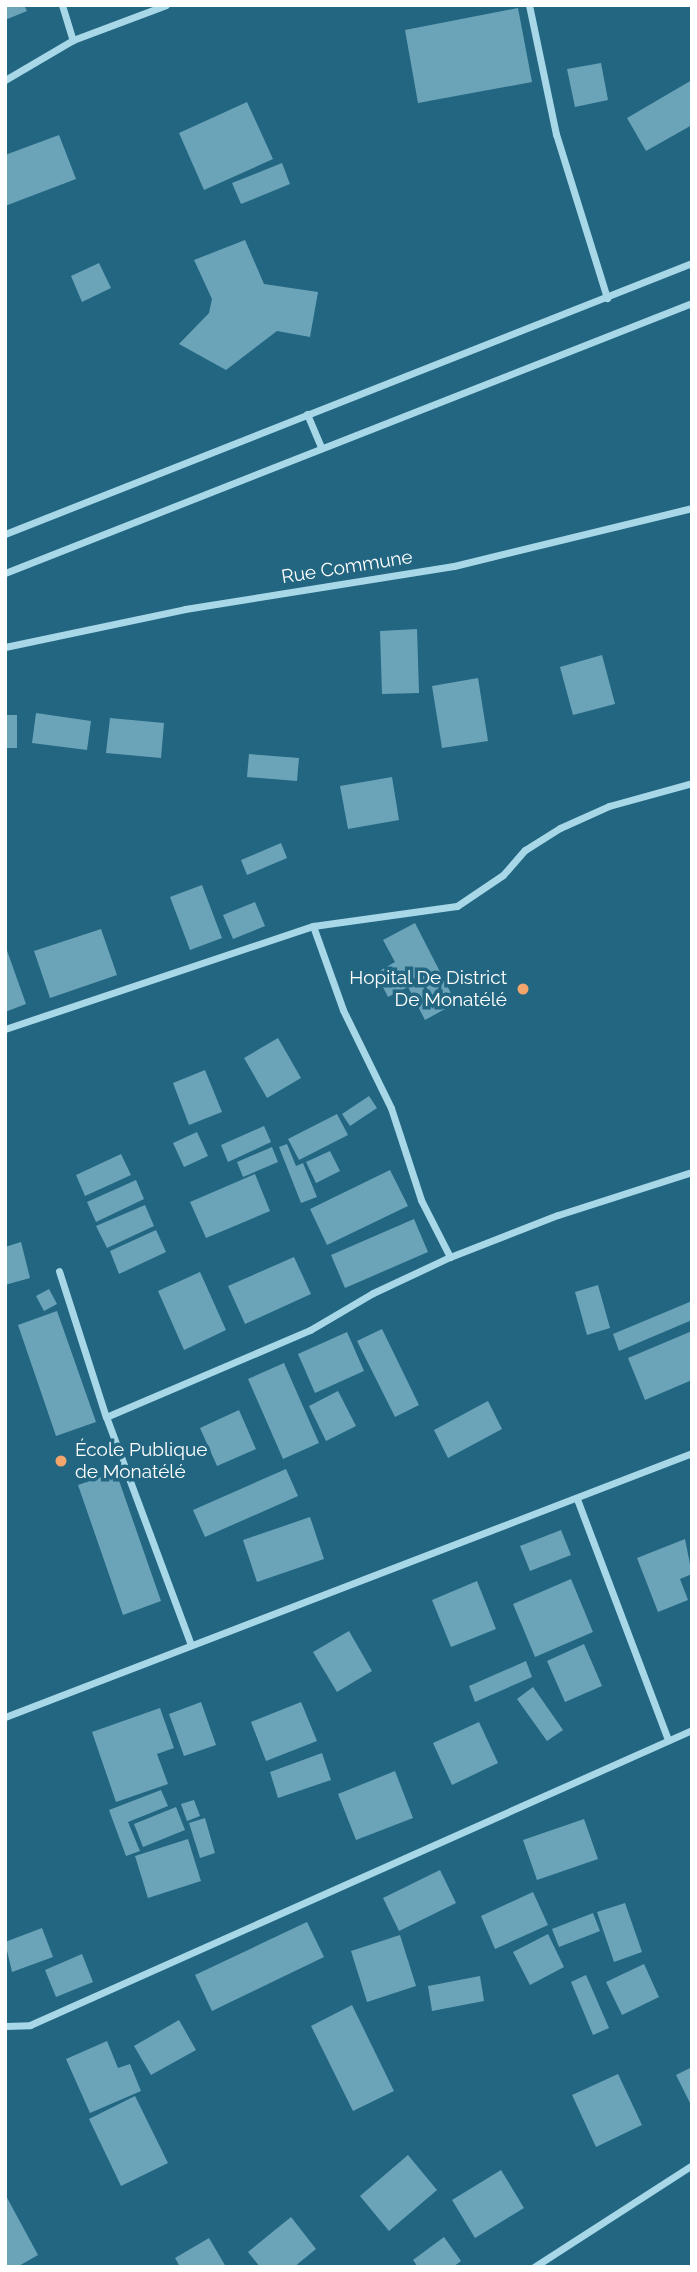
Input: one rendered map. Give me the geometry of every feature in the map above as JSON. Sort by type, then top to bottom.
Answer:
[{"type":"street","points":[[62,5],[73,40]]},
{"type":"street","points":[[5,80],[73,40],[166,5]]},
{"type":"street","points":[[529,5],[556,134],[607,298]]},
{"type":"street","points":[[5,534],[692,263]]},
{"type":"street","points":[[5,573],[692,303]]},
{"type":"street","points":[[307,414],[321,447]]},
{"type":"street","name":"Rue Commune","points":[[5,647],[185,609],[454,566],[692,508]]},
{"type":"street","points":[[5,1028],[313,926],[457,906],[503,875],[525,850],[560,828],[609,806],[692,783]]},
{"type":"street","points":[[313,926],[343,1010],[391,1108],[421,1200],[450,1257]]},
{"type":"street","points":[[106,1417],[310,1330],[373,1293],[450,1257],[558,1215],[692,1172]]},
{"type":"street","points":[[60,1271],[106,1417],[191,1645]]},
{"type":"street","points":[[5,1717],[692,1453]]},
{"type":"street","points":[[577,1499],[668,1740]]},
{"type":"street","points":[[5,2026],[30,2025],[692,1730]]},
{"type":"street","points":[[534,2267],[692,2165]]},
{"type":"building","points":[[5,5],[24,5],[27,11],[5,20]]},
{"type":"building","points":[[518,8],[532,82],[418,103],[405,30]]},
{"type":"building","points":[[601,63],[608,100],[575,107],[567,69]]},
{"type":"building","points":[[692,80],[692,125],[646,151],[627,118]]},
{"type":"building","points":[[247,102],[273,159],[204,190],[179,133]]},
{"type":"building","points":[[59,135],[76,179],[5,206],[5,155]]},
{"type":"building","points":[[282,163],[290,184],[241,204],[232,183]]},
{"type":"building","points":[[245,240],[264,284],[318,292],[310,337],[277,331],[226,370],[179,344],[209,313],[212,299],[194,260]]},
{"type":"building","points":[[99,263],[111,288],[82,302],[71,276]]},
{"type":"building","points":[[417,629],[419,693],[382,694],[380,631]]},
{"type":"building","points":[[602,655],[615,704],[573,715],[560,667]]},
{"type":"building","points":[[478,678],[488,741],[442,748],[432,686]]},
{"type":"building","points":[[36,713],[91,721],[87,750],[32,743]]},
{"type":"building","points":[[5,715],[17,715],[17,748],[5,748]]},
{"type":"building","points":[[110,718],[164,723],[161,758],[106,753]]},
{"type":"building","points":[[249,754],[299,758],[297,781],[247,777]]},
{"type":"building","points":[[392,777],[399,820],[348,829],[340,786]]},
{"type":"building","points":[[281,843],[287,858],[247,875],[241,860]]},
{"type":"building","points":[[202,885],[222,938],[190,950],[170,897]]},
{"type":"building","points":[[255,902],[265,926],[233,939],[223,915]]},
{"type":"building","points":[[415,923],[456,1003],[425,1020],[408,987],[388,997],[376,973],[395,962],[383,940]]},
{"type":"building","points":[[101,929],[117,975],[50,998],[34,951]]},
{"type":"building","points":[[5,945],[26,1004],[5,1012]]},
{"type":"building","points":[[278,1038],[301,1078],[267,1098],[244,1058]]},
{"type":"building","points":[[205,1070],[222,1112],[189,1125],[173,1083]]},
{"type":"building","points":[[369,1096],[377,1108],[350,1126],[342,1114]]},
{"type":"building","points":[[337,1114],[348,1135],[299,1160],[288,1139]]},
{"type":"building","points":[[264,1126],[271,1142],[228,1162],[221,1145]]},
{"type":"building","points":[[197,1132],[208,1156],[184,1167],[173,1143]]},
{"type":"building","points":[[287,1144],[296,1166],[303,1163],[317,1197],[301,1203],[279,1147]]},
{"type":"building","points":[[272,1147],[278,1162],[243,1177],[237,1162]]},
{"type":"building","points":[[330,1151],[340,1171],[316,1183],[306,1162]]},
{"type":"building","points":[[121,1154],[131,1175],[85,1196],[76,1175]]},
{"type":"building","points":[[390,1170],[408,1206],[327,1245],[310,1209]]},
{"type":"building","points":[[255,1174],[270,1211],[206,1238],[190,1202]]},
{"type":"building","points":[[136,1180],[144,1199],[96,1222],[87,1202]]},
{"type":"building","points":[[145,1205],[154,1226],[107,1248],[96,1226]]},
{"type":"building","points":[[414,1219],[428,1252],[345,1288],[331,1255]]},
{"type":"building","points":[[156,1230],[166,1252],[119,1274],[110,1251]]},
{"type":"building","points":[[21,1242],[30,1278],[5,1285],[5,1247]]},
{"type":"building","points":[[294,1257],[311,1294],[245,1324],[228,1286]]},
{"type":"building","points":[[200,1272],[226,1330],[184,1350],[158,1291]]},
{"type":"building","points":[[598,1285],[610,1328],[587,1335],[575,1292]]},
{"type":"building","points":[[49,1289],[57,1304],[44,1311],[36,1296]]},
{"type":"building","points":[[692,1301],[692,1320],[619,1351],[613,1334]]},
{"type":"building","points":[[57,1311],[96,1422],[56,1436],[18,1325]]},
{"type":"building","points":[[382,1329],[419,1405],[395,1417],[357,1341]]},
{"type":"building","points":[[692,1331],[692,1380],[645,1400],[628,1358]]},
{"type":"building","points":[[347,1332],[364,1371],[315,1393],[298,1354]]},
{"type":"building","points":[[284,1363],[319,1443],[283,1459],[248,1379]]},
{"type":"building","points":[[338,1391],[356,1426],[326,1441],[309,1406]]},
{"type":"building","points":[[488,1401],[502,1429],[448,1458],[434,1430]]},
{"type":"building","points":[[239,1410],[256,1449],[217,1466],[200,1428]]},
{"type":"building","points":[[286,1469],[298,1496],[205,1537],[193,1510]]},
{"type":"building","points":[[116,1472],[161,1601],[123,1615],[78,1485]]},
{"type":"building","points":[[310,1517],[324,1559],[257,1582],[243,1540]]},
{"type":"building","points":[[561,1530],[571,1555],[530,1571],[520,1546]]},
{"type":"building","points":[[685,1539],[692,1574],[680,1579],[688,1600],[658,1612],[637,1558]]},
{"type":"building","points":[[571,1579],[593,1632],[535,1657],[513,1604]]},
{"type":"building","points":[[477,1581],[496,1629],[451,1647],[432,1600]]},
{"type":"building","points":[[349,1631],[372,1671],[337,1692],[313,1652]]},
{"type":"building","points":[[584,1644],[602,1686],[565,1702],[547,1661]]},
{"type":"building","points":[[526,1661],[532,1677],[475,1702],[469,1686]]},
{"type":"building","points":[[533,1687],[563,1730],[547,1741],[517,1699]]},
{"type":"building","points":[[201,1702],[216,1745],[184,1756],[169,1714]]},
{"type":"building","points":[[301,1702],[317,1741],[266,1761],[251,1722]]},
{"type":"building","points":[[160,1708],[174,1748],[157,1754],[168,1784],[116,1802],[92,1732]]},
{"type":"building","points":[[479,1722],[498,1763],[452,1785],[433,1743]]},
{"type":"building","points":[[322,1753],[331,1780],[278,1798],[270,1772]]},
{"type":"building","points":[[395,1771],[413,1818],[356,1840],[338,1794]]},
{"type":"building","points":[[161,1790],[168,1806],[128,1822],[140,1851],[126,1856],[109,1810]]},
{"type":"building","points":[[194,1800],[200,1816],[187,1821],[181,1804]]},
{"type":"building","points":[[176,1807],[185,1830],[143,1847],[134,1824]]},
{"type":"building","points":[[205,1818],[215,1853],[200,1858],[189,1823]]},
{"type":"building","points":[[584,1819],[598,1859],[537,1880],[523,1840]]},
{"type":"building","points":[[188,1839],[201,1881],[148,1898],[135,1856]]},
{"type":"building","points":[[440,1870],[456,1903],[399,1931],[383,1898]]},
{"type":"building","points":[[533,1892],[548,1925],[495,1949],[481,1916]]},
{"type":"building","points":[[625,1903],[642,1952],[614,1962],[597,1912]]},
{"type":"building","points":[[593,1913],[600,1931],[559,1947],[552,1929]]},
{"type":"building","points":[[307,1922],[324,1957],[212,2011],[195,1975]]},
{"type":"building","points":[[42,1928],[53,1957],[12,1972],[5,1942]]},
{"type":"building","points":[[548,1934],[564,1967],[530,1985],[513,1952]]},
{"type":"building","points":[[400,1935],[416,1986],[367,2002],[351,1951]]},
{"type":"building","points":[[82,1954],[93,1982],[56,1997],[45,1970]]},
{"type":"building","points":[[644,1964],[659,1997],[622,2015],[606,1982]]},
{"type":"building","points":[[586,1975],[609,2028],[593,2035],[571,1982]]},
{"type":"building","points":[[480,1976],[484,2001],[432,2011],[428,1986]]},
{"type":"building","points":[[352,2005],[394,2091],[353,2111],[311,2026]]},
{"type":"building","points":[[179,2020],[196,2050],[151,2075],[134,2046]]},
{"type":"building","points":[[107,2041],[118,2068],[130,2064],[141,2091],[90,2113],[66,2059]]},
{"type":"building","points":[[692,2067],[692,2107],[676,2075]]},
{"type":"building","points":[[618,2074],[642,2125],[596,2147],[572,2095]]},
{"type":"building","points":[[135,2096],[168,2163],[121,2186],[89,2119]]},
{"type":"building","points":[[408,2155],[437,2190],[389,2231],[360,2196]]},
{"type":"building","points":[[501,2170],[524,2208],[475,2238],[452,2200]]},
{"type":"building","points":[[5,2194],[38,2255],[17,2267],[5,2267]]},
{"type":"building","points":[[291,2217],[316,2249],[294,2267],[260,2267],[248,2252]]},
{"type":"building","points":[[444,2237],[461,2261],[453,2267],[418,2267],[413,2260]]},
{"type":"building","points":[[209,2238],[226,2267],[180,2267],[175,2258]]},
{"type":"place","name":"Hopital De District De Monatélé","points":[[523,989]]},
{"type":"place","name":"École Publique de Monatélé","points":[[61,1461]]}]
